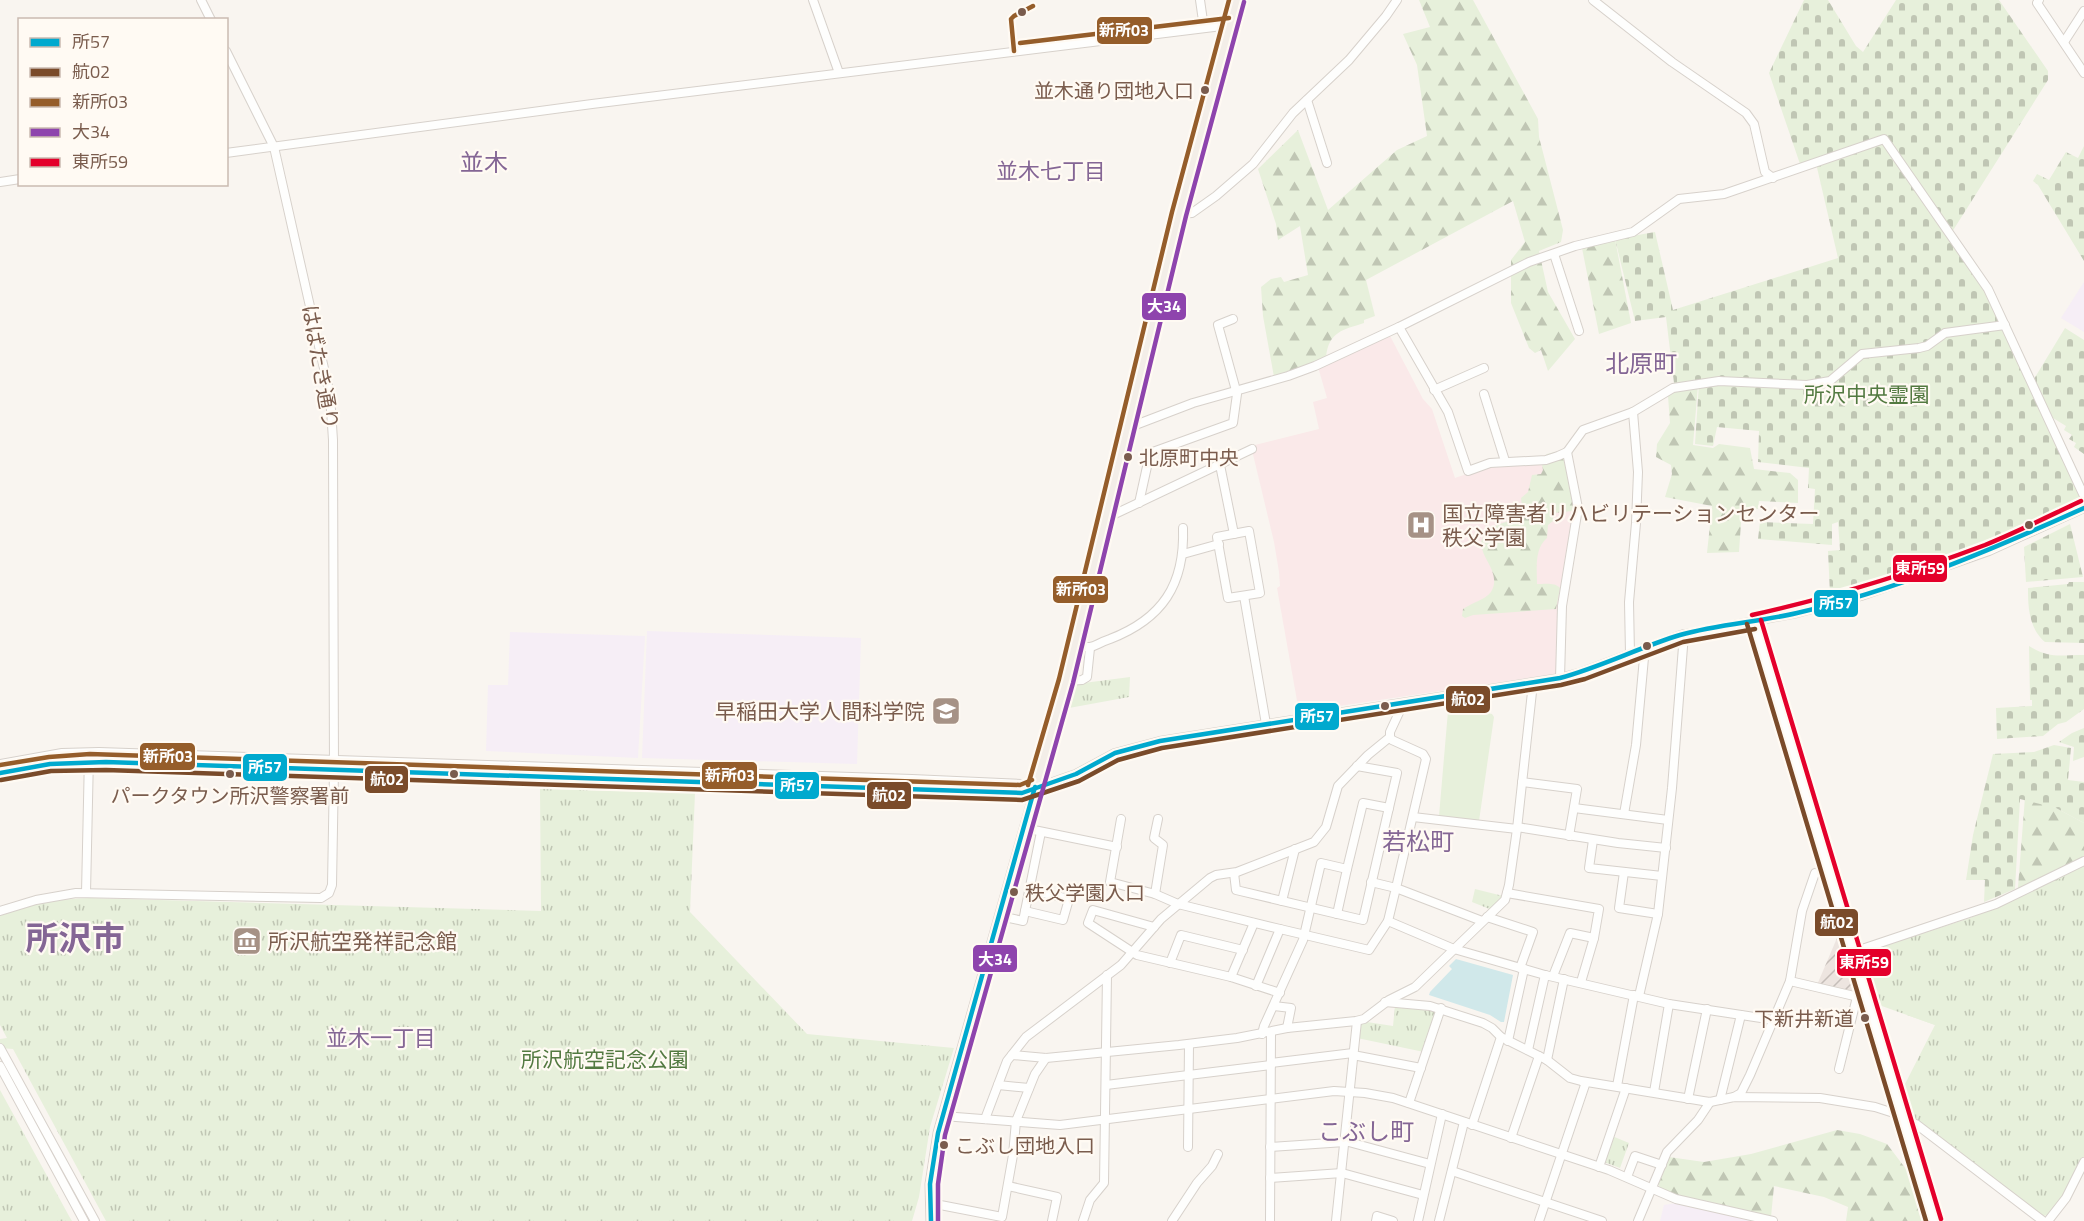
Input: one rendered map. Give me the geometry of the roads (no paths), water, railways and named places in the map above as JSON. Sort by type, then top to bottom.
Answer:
[{"type":"main road","points":[[931,1221],[934,1152],[943,1116],[1066,681],[1179,214],[1237,0]]},
{"type":"street","points":[[201,0],[210,18]]},
{"type":"street","points":[[813,0],[839,74]]},
{"type":"street","points":[[1200,0],[1204,28]]},
{"type":"street","points":[[1179,214],[1192,213],[1253,164],[1293,113],[1349,60],[1397,0]]},
{"type":"street","points":[[1593,0],[1672,62],[1746,113],[1754,124],[1765,172],[1773,178]]},
{"type":"street","points":[[2039,0],[2037,3],[2084,72]]},
{"type":"street","points":[[2064,42],[2084,11]]},
{"type":"street","points":[[228,153],[592,104],[1230,25]]},
{"type":"street","name":"はばたき通り","points":[[86,893],[321,898],[326,897],[332,885],[334,770],[332,408],[274,147],[228,55]]},
{"type":"street","points":[[1306,100],[1327,163]]},
{"type":"street","points":[[1129,426],[1193,403],[1315,366],[1399,327],[1528,262],[1575,246],[1633,232],[1679,199],[1724,194],[1884,139],[1984,282],[2084,496]]},
{"type":"street","points":[[0,182],[18,179]]},
{"type":"street","points":[[1554,254],[1579,331]]},
{"type":"street","points":[[1139,503],[1150,453],[1233,423],[1236,390],[1218,325],[1233,319]]},
{"type":"street","points":[[1399,327],[1448,412],[1467,470],[1505,461],[1546,460],[1567,452],[1583,430],[1633,412],[1673,388],[1719,381],[1807,385],[1830,381],[1862,354],[1919,348],[1928,346],[1945,333],[2005,326]]},
{"type":"street","points":[[1434,390],[1484,368]]},
{"type":"street","points":[[1484,394],[1505,461]]},
{"type":"street","points":[[1630,654],[1629,602],[1638,472],[1633,412]]},
{"type":"street","points":[[1107,515],[1115,514],[1252,449]]},
{"type":"street","points":[[1560,678],[1562,606],[1578,508],[1567,452]]},
{"type":"street","points":[[1221,465],[1234,534]]},
{"type":"street","points":[[0,764],[62,753],[89,757],[334,770],[658,779],[1022,793],[1067,777],[1114,753],[1129,748],[1266,723],[1403,704],[1560,678],[1684,634],[1754,622],[1861,596],[1989,551],[2084,508]]},
{"type":"street","points":[[1075,645],[1090,648],[1130,632],[1153,615],[1172,590],[1182,561],[1183,528]]},
{"type":"street","points":[[1249,531],[1260,593],[1228,598],[1219,544],[1217,537],[1249,531]]},
{"type":"street","points":[[1183,554],[1219,544]]},
{"type":"street","points":[[1244,596],[1266,723]]},
{"type":"street","points":[[1754,622],[1934,1221]]},
{"type":"street","points":[[1617,1086],[1636,996],[1658,915],[1684,634]]},
{"type":"street","points":[[1624,814],[1635,745],[1645,647]]},
{"type":"street","points":[[1066,681],[1082,680],[1087,677],[1090,648]]},
{"type":"street","points":[[1012,1055],[1046,1058],[1188,1044],[1287,1028],[1357,1021],[1364,1019],[1385,1002],[1415,987],[1500,906],[1507,893],[1517,828],[1533,683]]},
{"type":"street","points":[[985,1119],[1007,1061],[1029,1034],[1107,975],[1178,904],[1216,875],[1234,873],[1314,842],[1326,827],[1336,790],[1346,776],[1368,754],[1390,737],[1390,732],[1403,704]]},
{"type":"street","points":[[1121,819],[1110,882],[1155,894],[1178,904],[1369,950],[1388,921],[1426,756],[1390,737]]},
{"type":"street","points":[[0,911],[36,900],[86,893],[89,757]]},
{"type":"street","points":[[0,773],[89,757],[333,758],[912,779],[1021,784],[1035,788]]},
{"type":"street","points":[[1234,873],[1236,890],[1363,920],[1398,773],[1357,766]]},
{"type":"street","points":[[1522,782],[1577,789],[1569,836]]},
{"type":"street","points":[[1336,914],[1363,803],[1389,808]]},
{"type":"street","points":[[1574,808],[1668,820]]},
{"type":"street","points":[[1413,817],[1665,848]]},
{"type":"street","points":[[1155,894],[1163,845],[1154,838],[1158,819]]},
{"type":"street","points":[[1024,828],[1117,847]]},
{"type":"street","points":[[1000,916],[1023,921],[1041,832]]},
{"type":"street","points":[[1593,840],[1589,868],[1662,876]]},
{"type":"street","points":[[1282,901],[1295,849]]},
{"type":"street","points":[[1853,952],[1972,914],[2020,894],[2084,861]]},
{"type":"street","points":[[1270,1221],[1271,1064],[1264,1026],[1304,935],[1321,863],[1347,869]]},
{"type":"street","points":[[1624,872],[1619,908],[1658,915]]},
{"type":"street","points":[[1734,1097],[1741,1093],[1750,1075],[1790,981],[1802,911],[1815,873]]},
{"type":"street","points":[[1371,882],[1396,888],[1484,919],[1533,932],[1505,1039],[1468,1123],[1439,1221]]},
{"type":"street","points":[[1025,912],[1064,920],[1069,899],[1030,890]]},
{"type":"street","points":[[1507,893],[1599,909],[1594,938],[1581,982]]},
{"type":"street","points":[[1154,927],[1093,910],[1088,923],[1132,952],[1231,977],[1280,993]]},
{"type":"street","points":[[1388,921],[1454,949],[1549,976],[1669,1004],[1774,1020]]},
{"type":"street","points":[[1231,977],[1254,923]]},
{"type":"street","points":[[1256,986],[1280,929]]},
{"type":"street","points":[[1528,1050],[1549,976],[1570,933],[1594,938]]},
{"type":"street","points":[[1170,963],[1181,935],[1243,950]]},
{"type":"street","points":[[1083,1221],[1090,1200],[1104,1183],[1107,975]]},
{"type":"street","points":[[1547,1060],[1564,979]]},
{"type":"street","points":[[1790,981],[1867,999]]},
{"type":"street","points":[[1839,1069],[1857,997]]},
{"type":"street","points":[[1385,1002],[1441,1008],[1483,1023],[1505,1039],[1547,1060],[1570,1078],[1586,1082],[1710,1102],[1734,1097],[1820,1098],[1875,1107],[1916,1124],[2046,1221],[2066,1198],[2084,1162]]},
{"type":"street","points":[[1654,1092],[1669,1004]]},
{"type":"street","points":[[1274,1006],[1291,1008],[1287,1028]]},
{"type":"street","points":[[1409,1104],[1441,1008]]},
{"type":"street","points":[[1688,1099],[1707,1010]]},
{"type":"street","points":[[1720,1100],[1741,1015]]},
{"type":"street","points":[[1336,1221],[1357,1021]]},
{"type":"street","points":[[1188,1044],[1188,1146]]},
{"type":"street","points":[[0,1048],[95,1221]]},
{"type":"street","points":[[1106,1085],[1353,1054],[1421,1068]]},
{"type":"street","points":[[1511,1138],[1539,1056]]},
{"type":"street","points":[[930,1203],[1002,1217],[1016,1121],[1035,1074],[1046,1058]]},
{"type":"street","points":[[0,1066],[84,1221]]},
{"type":"street","points":[[1539,1221],[1586,1082]]},
{"type":"street","points":[[998,1085],[1029,1088]]},
{"type":"street","points":[[1599,1167],[1626,1088]]},
{"type":"street","points":[[943,1116],[1060,1125],[1334,1091],[1378,1094],[1599,1167],[1676,1199],[1773,1221]]},
{"type":"street","points":[[1638,1221],[1667,1152],[1698,1119],[1710,1102]]},
{"type":"street","points":[[1418,1221],[1442,1114]]},
{"type":"street","points":[[1270,1147],[1345,1141],[1430,1164]]},
{"type":"street","points":[[1172,1221],[1197,1183],[1212,1166],[1218,1154]]},
{"type":"street","points":[[1627,1177],[1635,1156],[1662,1165]]},
{"type":"street","points":[[1452,1171],[1602,1221]]},
{"type":"street","points":[[1270,1178],[1342,1173],[1424,1196]]},
{"type":"street","points":[[1008,1186],[1058,1197],[1052,1221]]},
{"type":"street","points":[[1376,1221],[1377,1216],[1393,1221]]},
{"type":"water","points":[[1456,959],[1513,975],[1504,1022],[1490,1015],[1429,995],[1452,969],[1449,966]]},
{"type":"place","name":"並木通り団地入口","points":[[1205,90]]},
{"type":"place","name":"北原町中央","points":[[1128,457]]},
{"type":"place","name":"国立障害者リハビリテーションセンター 秩父学園","points":[[1421,525]]},
{"type":"place","name":"早稲田大学人間科学院","points":[[946,711]]},
{"type":"place","name":"パークタウン所沢警察署前","points":[[230,774]]},
{"type":"place","name":"秩父学園入口","points":[[1014,892]]},
{"type":"place","name":"所沢航空発祥記念館","points":[[247,941]]},
{"type":"place","name":"下新井新道","points":[[1865,1018]]},
{"type":"place","name":"こぶし団地入口","points":[[944,1145]]},
{"type":"district","name":"並木","points":[[484,162]]},
{"type":"district","name":"並木七丁目","points":[[1051,171]]},
{"type":"district","name":"北原町","points":[[1641,363]]},
{"type":"district","name":"若松町","points":[[1418,841]]},
{"type":"district","name":"所沢市","points":[[75,938]]},
{"type":"district","name":"並木一丁目","points":[[381,1038]]},
{"type":"district","name":"こぶし町","points":[[1366,1131]]},
{"type":"park label","name":"所沢中央霊園","points":[[1867,394]]},
{"type":"park label","name":"所沢航空記念公園","points":[[605,1059]]}]
